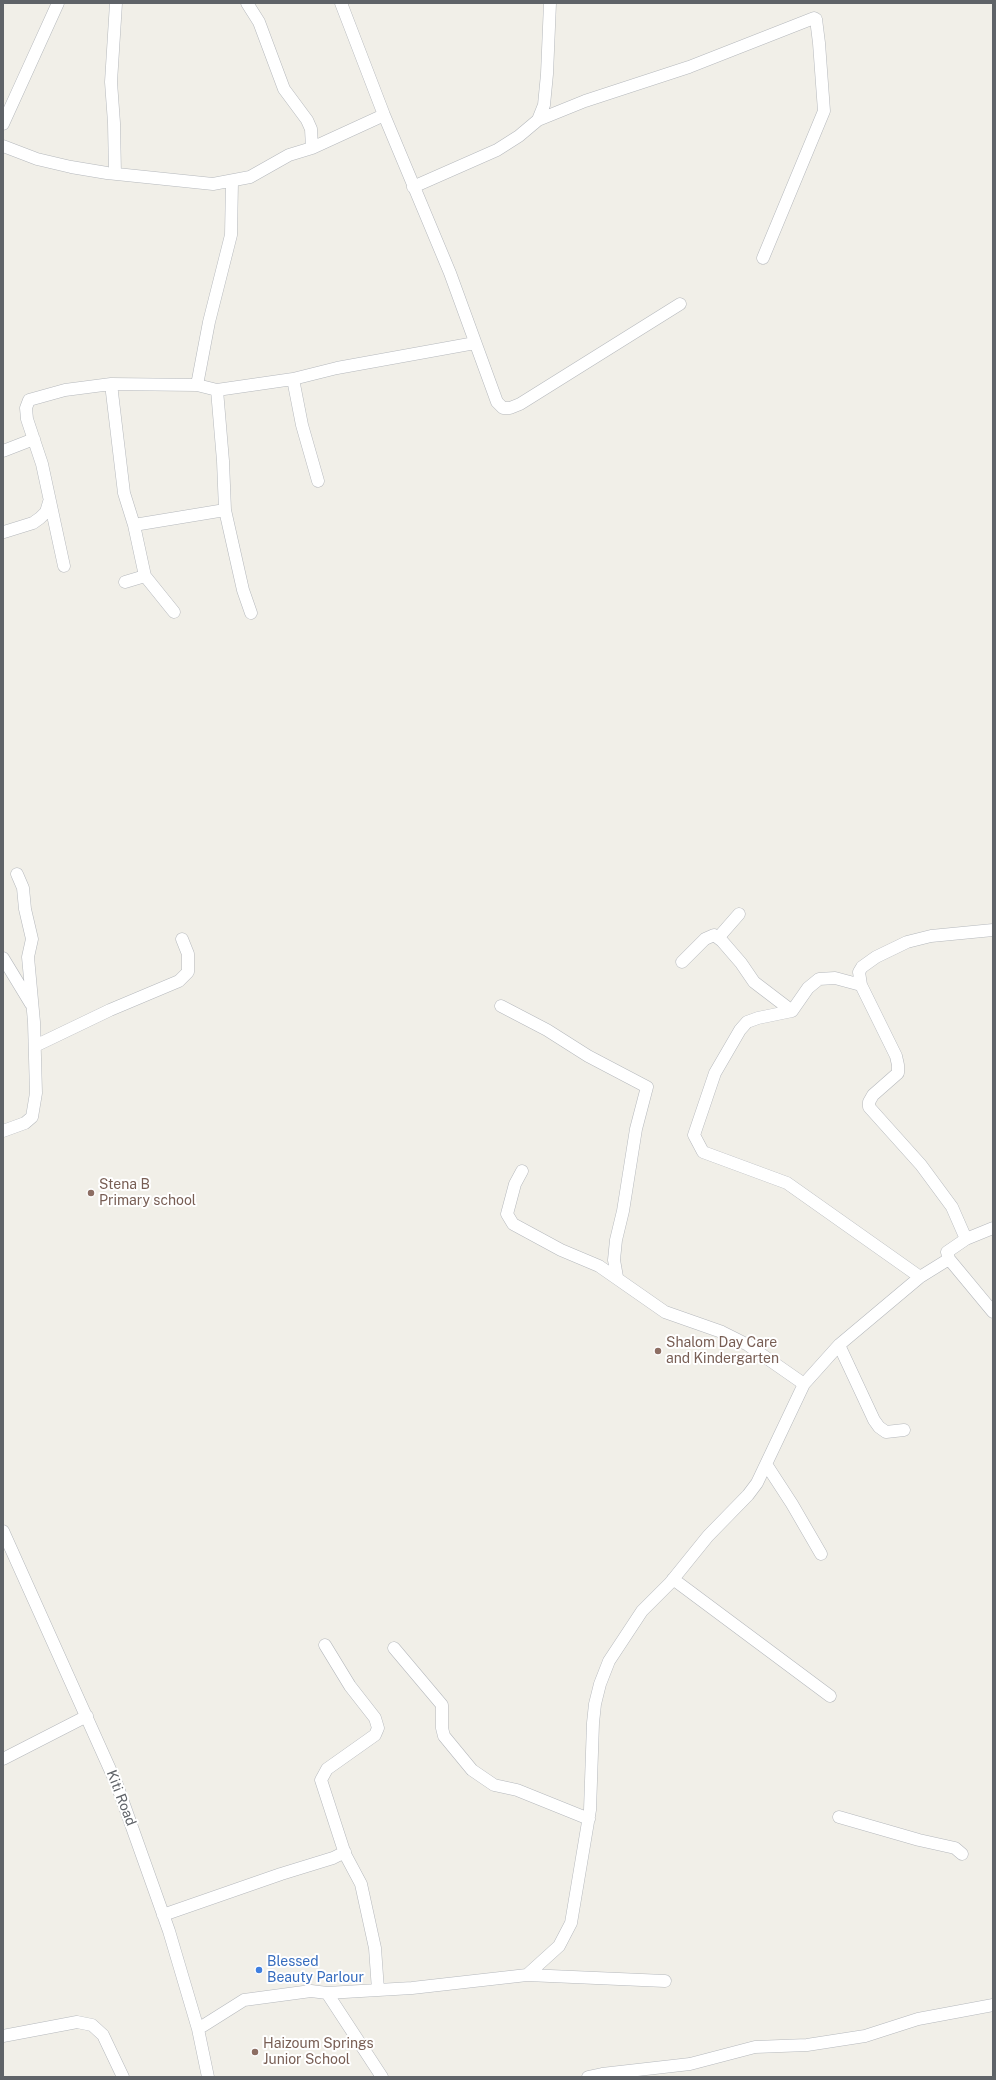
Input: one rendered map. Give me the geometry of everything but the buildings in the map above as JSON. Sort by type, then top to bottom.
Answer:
[{"type":"street","points":[[3,124],[58,3]]},
{"type":"street","points":[[115,174],[114,123],[111,82],[116,3]]},
{"type":"street","points":[[247,3],[260,22],[284,90],[307,120],[311,129],[312,148]]},
{"type":"street","points":[[340,3],[413,187],[450,273],[497,402],[503,408],[510,408],[680,304]]},
{"type":"street","points":[[538,120],[544,105],[548,74],[550,3]]},
{"type":"street","points":[[413,187],[497,150],[520,136],[538,120],[585,101],[689,67],[816,19],[824,111],[763,258]]},
{"type":"street","points":[[3,146],[37,159],[72,167],[115,174],[197,183],[232,182],[250,177],[289,154],[312,148],[384,114]]},
{"type":"street","points":[[197,385],[211,314],[231,235],[232,182]]},
{"type":"street","points":[[64,566],[42,464],[27,419],[26,408],[29,400],[65,390],[111,384],[197,385],[216,390],[293,379],[337,368],[475,343]]},
{"type":"street","points":[[293,379],[302,425],[318,481]]},
{"type":"street","points":[[111,384],[124,493],[134,525],[145,576],[174,612]]},
{"type":"street","points":[[216,390],[223,461],[225,510],[242,590],[251,613]]},
{"type":"street","points":[[3,451],[34,439]]},
{"type":"street","points":[[4,532],[33,523],[46,512],[49,502]]},
{"type":"street","points":[[134,525],[225,510]]},
{"type":"street","points":[[125,582],[145,576]]},
{"type":"street","points":[[3,1131],[25,1123],[32,1116],[36,1093],[35,1046],[28,957],[32,939],[25,909],[23,888],[18,874]]},
{"type":"street","points":[[718,938],[739,914]]},
{"type":"street","points":[[966,1239],[952,1207],[921,1165],[869,1107],[868,1102],[873,1095],[894,1077],[899,1069],[896,1056],[862,985],[859,972],[862,967],[876,957],[906,942],[931,936],[993,930]]},
{"type":"street","points":[[682,962],[704,939],[714,935],[741,963],[754,982],[792,1011]]},
{"type":"street","points":[[35,1046],[110,1010],[179,981],[188,972],[188,954],[182,940]]},
{"type":"street","points":[[3,958],[32,1007]]},
{"type":"street","points":[[862,985],[835,978],[819,979],[808,988],[792,1011],[758,1018],[747,1022],[740,1030],[715,1073],[694,1135],[697,1144],[703,1152],[787,1183],[920,1277]]},
{"type":"street","points":[[501,1006],[547,1030],[588,1056],[647,1087],[636,1129],[623,1211],[616,1240],[614,1260],[618,1277]]},
{"type":"street","points":[[522,1171],[515,1184],[507,1214],[513,1224],[560,1250],[599,1266],[618,1277],[665,1312],[722,1332],[748,1345],[804,1384]]},
{"type":"street","points":[[993,1228],[966,1239],[947,1252],[949,1259],[993,1312]]},
{"type":"street","points":[[527,1974],[559,1946],[571,1923],[589,1819],[593,1723],[600,1684],[609,1661],[622,1639],[642,1611],[673,1579],[708,1536],[748,1495],[757,1483],[804,1384],[839,1345],[920,1277],[949,1259]]},
{"type":"street","points":[[839,1345],[874,1420],[879,1427],[886,1432],[904,1430]]},
{"type":"street","points":[[766,1464],[792,1504],[821,1554]]},
{"type":"street","name":"Kiti Road","points":[[3,1531],[28,1590],[87,1716],[117,1785],[163,1915],[198,2029],[208,2077]]},
{"type":"street","points":[[673,1579],[830,1696]]},
{"type":"street","points":[[325,1645],[350,1686],[375,1718],[378,1728],[375,1735],[327,1769],[322,1776],[345,1852],[361,1884],[375,1948],[378,1990]]},
{"type":"street","points":[[394,1648],[442,1706],[442,1728],[444,1736],[472,1770],[494,1784],[518,1790],[589,1819]]},
{"type":"street","points":[[3,1759],[87,1716]]},
{"type":"street","points":[[839,1817],[919,1840],[955,1848],[962,1854]]},
{"type":"street","points":[[163,1915],[281,1874],[333,1858],[345,1852]]},
{"type":"street","points":[[198,2029],[244,2000],[311,1991],[327,1993],[412,1988],[527,1974],[665,1981]]},
{"type":"street","points":[[327,1993],[382,2077]]},
{"type":"street","points":[[588,2077],[602,2074],[690,2064],[754,2046],[807,2045],[857,2037],[918,2019],[993,2005]]},
{"type":"street","points":[[3,2036],[77,2022],[92,2025],[103,2035],[123,2077]]},
{"type":"place","name":"Stena B Primary school","points":[[91,1193]]},
{"type":"place","name":"Shalom Day Care and Kindergarten","points":[[658,1351]]},
{"type":"place","name":"Blessed Beauty Parlour","points":[[259,1970]]},
{"type":"place","name":"Haizoum Springs Junior School","points":[[255,2052]]}]
